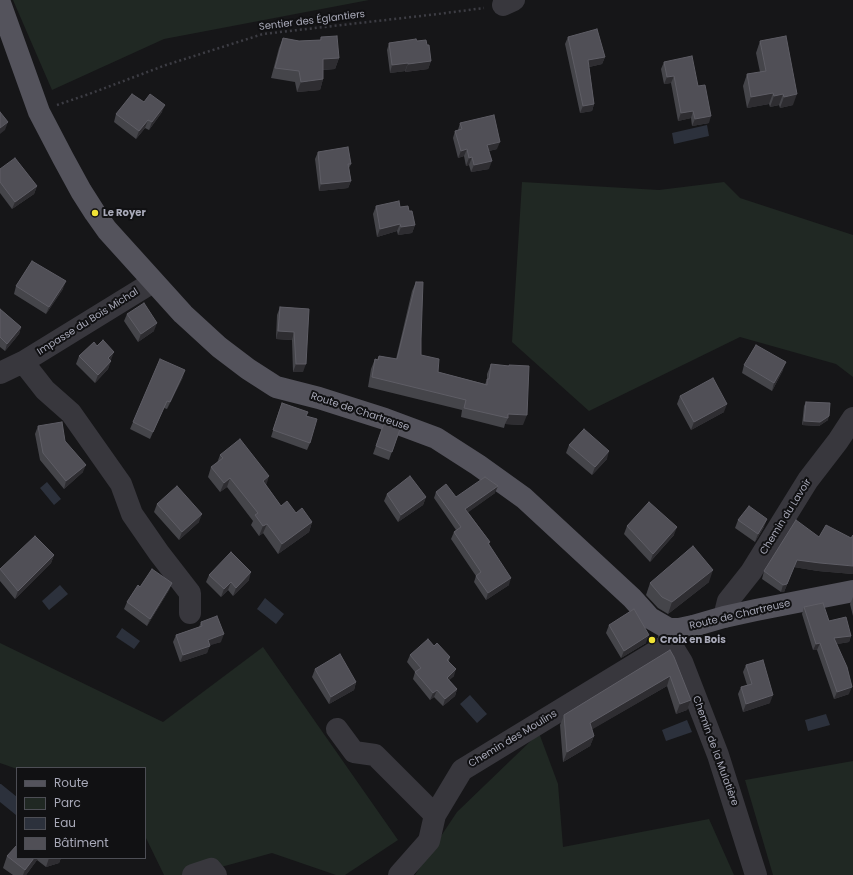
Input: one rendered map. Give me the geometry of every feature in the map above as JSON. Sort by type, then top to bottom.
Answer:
[{"type":"main road","name":"Route de Chartreuse","points":[[0,3],[39,112],[81,191],[95,213],[107,230],[183,314],[219,347],[248,369],[276,387],[327,400],[436,438],[478,465],[524,498],[632,598],[670,637],[679,629],[724,617],[853,591]]},
{"type":"street","name":"Impasse du Bois Michal","points":[[0,373],[23,362],[153,282]]},
{"type":"street","points":[[23,362],[44,390],[71,413],[121,484],[132,514],[190,593],[190,612]]},
{"type":"street","name":"Chemin du Lavoir","points":[[724,617],[728,601],[751,572],[808,480],[838,441],[853,418]]},
{"type":"street","name":"Chemin des Moulins","points":[[399,875],[428,841],[435,815],[462,770],[662,648],[670,637]]},
{"type":"street","name":"Chemin de la Mulatière","points":[[670,637],[682,662],[718,755],[756,875]]},
{"type":"street","points":[[338,729],[354,752],[374,755],[435,815]]},
{"type":"street","points":[[193,875],[211,869],[216,875]]},
{"type":"path","name":"Sentier des Églantiers","points":[[39,112],[166,64],[263,34],[438,14],[508,2]]},
{"type":"green space","points":[[13,0],[369,0],[164,39],[52,90]]},
{"type":"green space","points":[[522,182],[659,190],[724,182],[740,198],[853,235],[853,377],[836,364],[740,337],[589,411],[512,342]]},
{"type":"green space","points":[[0,643],[163,722],[263,647],[398,840],[345,875],[336,875],[272,853],[192,875],[164,875],[146,838],[146,767],[16,767],[16,769],[0,763]]},
{"type":"green space","points":[[539,733],[558,784],[563,847],[709,819],[734,875],[415,875],[457,812]]},
{"type":"green space","points":[[853,761],[853,875],[773,875],[745,780]]},
{"type":"water","points":[[707,125],[709,136],[674,144],[672,133]]},
{"type":"water","points":[[47,482],[61,499],[54,505],[40,488]]},
{"type":"water","points":[[60,585],[68,594],[49,610],[42,601]]},
{"type":"water","points":[[265,598],[284,614],[276,624],[257,609]]},
{"type":"water","points":[[122,628],[140,641],[134,649],[116,637]]},
{"type":"water","points":[[470,695],[487,714],[477,723],[460,704]]},
{"type":"water","points":[[826,714],[830,725],[808,731],[805,720]]},
{"type":"water","points":[[687,720],[692,732],[666,741],[662,730]]},
{"type":"water","points":[[1,784],[16,796],[16,815],[0,802]]},
{"type":"building","points":[[597,29],[605,57],[588,60],[594,104],[583,106],[568,37]]},
{"type":"building","points":[[337,36],[339,58],[323,59],[323,79],[301,82],[299,71],[275,68],[283,38],[299,41],[321,40],[321,37]]},
{"type":"building","points":[[786,36],[797,94],[784,97],[783,94],[774,96],[773,93],[751,97],[747,74],[766,71],[760,41]]},
{"type":"building","points":[[416,39],[417,41],[426,40],[427,45],[429,45],[431,61],[392,65],[389,43]]},
{"type":"building","points":[[692,56],[698,86],[705,85],[711,116],[695,119],[693,111],[681,113],[674,76],[667,77],[664,62]]},
{"type":"building","points":[[132,94],[144,102],[150,94],[165,105],[152,122],[148,120],[139,131],[116,114]]},
{"type":"building","points":[[0,112],[8,122],[0,128]]},
{"type":"building","points":[[494,115],[500,142],[487,145],[492,161],[474,165],[472,157],[469,158],[467,149],[461,151],[455,131],[462,129],[460,123]]},
{"type":"building","points":[[348,147],[351,164],[348,164],[351,181],[321,184],[318,152]]},
{"type":"building","points":[[15,158],[37,186],[15,202],[0,182],[0,169]]},
{"type":"building","points":[[399,201],[400,207],[408,206],[409,211],[412,211],[415,225],[401,227],[400,224],[380,229],[376,206]]},
{"type":"building","points":[[32,261],[66,281],[49,307],[16,286]]},
{"type":"building","points":[[416,282],[423,282],[421,355],[439,359],[438,372],[487,385],[491,364],[529,366],[527,415],[508,414],[508,418],[464,408],[466,400],[372,377],[375,359],[378,360],[379,356],[397,359]]},
{"type":"building","points":[[144,303],[157,323],[141,334],[127,314]]},
{"type":"building","points":[[280,307],[309,309],[306,364],[296,364],[294,332],[278,331]]},
{"type":"building","points":[[0,309],[21,327],[7,344],[0,337]]},
{"type":"building","points":[[103,340],[114,352],[108,358],[111,361],[98,375],[79,356],[94,342],[97,346]]},
{"type":"building","points":[[756,345],[786,362],[774,383],[744,365]]},
{"type":"building","points":[[160,359],[185,370],[170,402],[167,401],[153,432],[133,422]]},
{"type":"building","points":[[713,378],[727,404],[694,422],[680,396]]},
{"type":"building","points":[[806,402],[830,403],[829,416],[820,422],[804,421]]},
{"type":"building","points":[[282,403],[308,412],[306,416],[317,419],[310,443],[273,430]]},
{"type":"building","points":[[62,422],[65,441],[86,465],[66,481],[43,453],[38,426]]},
{"type":"building","points":[[384,423],[400,429],[392,452],[376,446]]},
{"type":"building","points":[[584,429],[609,451],[595,467],[569,445]]},
{"type":"building","points":[[240,439],[269,476],[263,481],[281,506],[287,501],[296,513],[302,508],[312,522],[282,544],[267,524],[263,526],[255,515],[258,513],[230,478],[224,483],[211,467],[223,458],[220,455]]},
{"type":"building","points":[[410,476],[426,497],[401,515],[387,494]]},
{"type":"building","points":[[485,477],[498,486],[465,509],[490,542],[488,543],[511,578],[488,593],[476,576],[481,572],[454,532],[461,527],[436,492],[446,484],[456,497]]},
{"type":"building","points":[[177,486],[202,514],[182,532],[157,504]]},
{"type":"building","points":[[649,502],[677,527],[653,554],[627,526]]},
{"type":"building","points":[[749,506],[767,519],[758,534],[738,520]]},
{"type":"building","points":[[796,520],[819,537],[826,525],[851,538],[853,535],[853,566],[797,560],[787,584],[783,585],[764,571]]},
{"type":"building","points":[[35,536],[54,555],[18,591],[0,569]]},
{"type":"building","points":[[693,546],[713,570],[672,602],[662,597],[650,583]]},
{"type":"building","points":[[231,552],[251,572],[236,588],[231,582],[224,589],[209,575]]},
{"type":"building","points":[[152,569],[172,583],[150,619],[127,602],[138,585],[140,587]]},
{"type":"building","points":[[823,603],[829,621],[846,617],[851,636],[834,638],[847,667],[852,687],[837,692],[820,643],[816,644],[804,607]]},
{"type":"building","points":[[634,609],[649,635],[624,651],[609,625]]},
{"type":"building","points":[[217,616],[224,634],[208,640],[210,646],[183,655],[176,635],[202,626],[201,622]]},
{"type":"building","points":[[428,639],[434,646],[437,643],[450,657],[447,660],[456,669],[447,678],[457,689],[445,699],[437,690],[433,693],[415,672],[421,668],[410,655]]},
{"type":"building","points":[[670,650],[691,700],[680,704],[670,676],[590,723],[594,736],[567,752],[564,715]]},
{"type":"building","points":[[340,654],[356,682],[331,697],[315,669]]},
{"type":"building","points":[[763,660],[773,695],[746,704],[741,687],[752,684],[746,665]]},
{"type":"building","points":[[16,846],[16,859],[33,859],[25,870],[7,856]]},
{"type":"place","name":"Le Royer","points":[[95,213]]},
{"type":"place","name":"Croix en Bois","points":[[652,640]]}]
